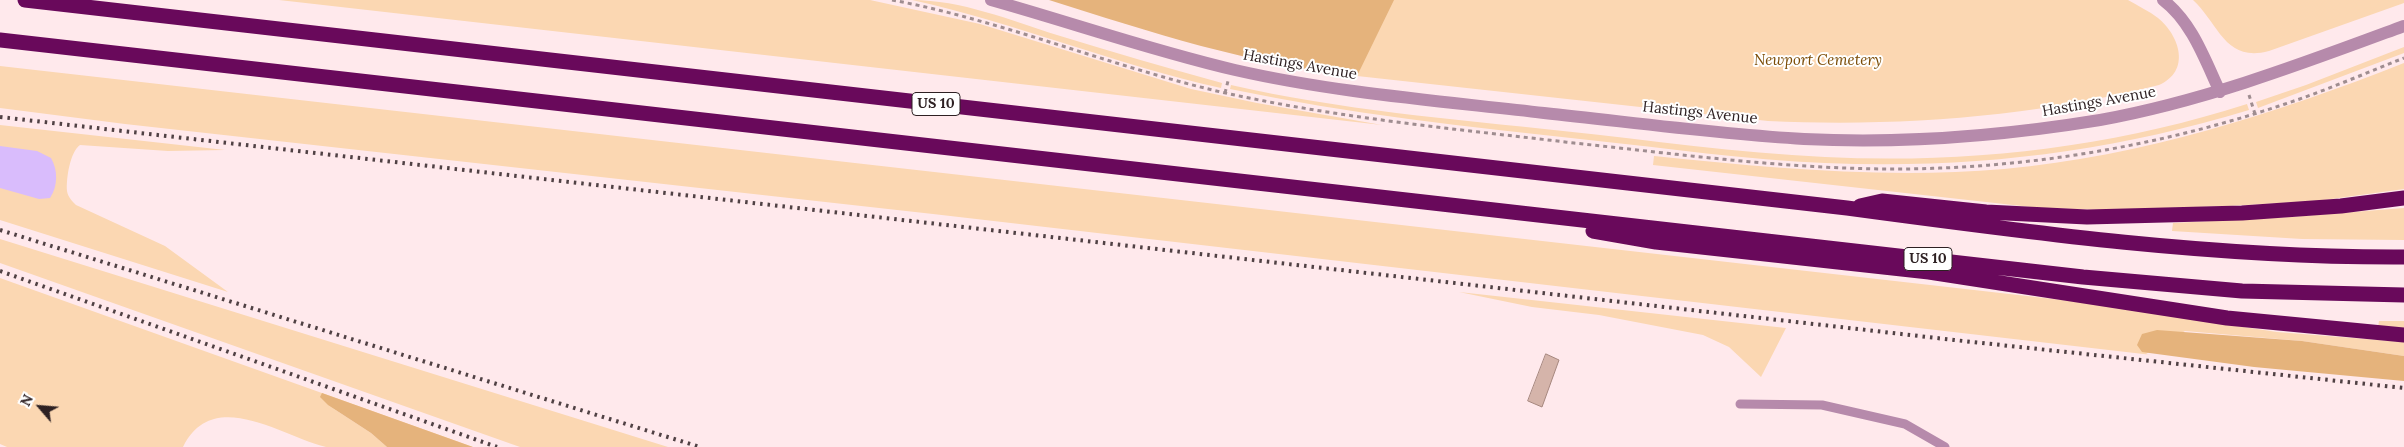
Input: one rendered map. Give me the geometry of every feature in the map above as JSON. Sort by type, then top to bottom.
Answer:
[{"type":"highway","name":"US 10","points":[[26,0],[1847,208],[2044,234],[2189,249],[2298,256],[2404,257]]},
{"type":"highway","name":"US 10","points":[[0,40],[1454,206],[2180,286],[2327,294],[2404,295]]},
{"type":"highway","points":[[1847,208],[1882,201],[2042,215],[2141,216],[2299,209],[2404,198]]},
{"type":"highway","points":[[1454,206],[1656,242],[1928,272],[2227,318],[2404,336]]},
{"type":"street","name":"Hastings Avenue","points":[[991,0],[1170,53],[1294,82],[1391,95],[1761,136],[1867,140],[2007,133],[2133,113],[2245,84],[2404,26]]},
{"type":"street","points":[[2163,0],[2175,10],[2187,25],[2220,92]]},
{"type":"lane","points":[[1740,404],[1822,405],[1905,424],[1945,447]]},
{"type":"path","points":[[2245,84],[2255,114]]},
{"type":"green space","points":[[279,0],[870,0],[980,24],[1191,89],[1257,103],[1382,125]]},
{"type":"green space","points":[[912,0],[949,3],[985,12],[1098,48],[1222,83],[1221,88],[1143,68],[990,20]]},
{"type":"green space","name":"Newport Cemetery","points":[[1385,0],[2128,0],[2155,15],[2166,25],[2176,43],[2179,62],[2169,79],[2159,85],[2111,96],[2014,112],[1916,121],[1768,121],[1348,75]]},
{"type":"green space","points":[[2193,0],[2404,0],[2404,3],[2269,51],[2254,53],[2242,51],[2232,46],[2224,39]]},
{"type":"green space","points":[[2404,47],[2404,53],[2258,108],[2256,102]]},
{"type":"green space","points":[[2404,63],[2404,189],[2317,201],[2106,210],[2040,208],[1653,165],[1654,156],[1828,171],[1916,173],[2004,169],[2056,163],[2158,143],[2257,116]]},
{"type":"green space","points":[[0,66],[2071,301],[2277,332],[2404,342],[2404,356],[2302,341],[2185,331],[2146,354],[2152,355],[933,214],[125,124],[0,108]]},
{"type":"green space","points":[[1231,85],[1313,101],[1438,118],[1759,153],[1879,159],[1985,155],[2038,150],[2143,132],[2247,104],[2249,110],[2144,137],[2039,155],[1934,163],[1825,163],[1736,157],[1409,119],[1275,98],[1230,89]]},
{"type":"green space","points":[[0,125],[225,150],[168,151],[80,145],[71,159],[67,191],[76,205],[165,246],[228,292],[0,220]]},
{"type":"green space","points":[[2404,208],[2404,240],[2302,239],[2172,231],[2173,223],[2289,217]]},
{"type":"green space","points":[[0,239],[668,447],[520,447],[0,263]]},
{"type":"green space","points":[[0,278],[473,447],[385,439],[328,405],[371,433],[387,447],[326,447],[269,426],[230,417],[212,420],[196,429],[183,447],[7,447],[0,444]]},
{"type":"green space","points":[[1459,292],[1786,328],[1761,377],[1729,347],[1703,335],[1599,315],[1532,307]]},
{"type":"green space","points":[[2379,321],[2404,321],[2404,329],[2378,327]]},
{"type":"shaded area","points":[[1049,0],[1394,0],[1357,76],[1317,71],[1240,56],[1163,35]]},
{"type":"shaded area","points":[[0,146],[37,151],[51,158],[56,178],[55,188],[50,198],[39,199],[0,188]]},
{"type":"shaded area","points":[[2157,330],[2302,341],[2404,356],[2404,381],[2254,367],[2142,352],[2137,345],[2142,334]]},
{"type":"shaded area","points":[[322,393],[473,447],[387,447],[371,433],[328,405],[320,397]]},
{"type":"building","points":[[1546,354],[1559,360],[1542,407],[1528,401]]},
{"type":"railway","points":[[0,117],[1954,340],[2404,388]]},
{"type":"railway","points":[[0,230],[700,447]]},
{"type":"railway","points":[[0,271],[497,447]]}]
